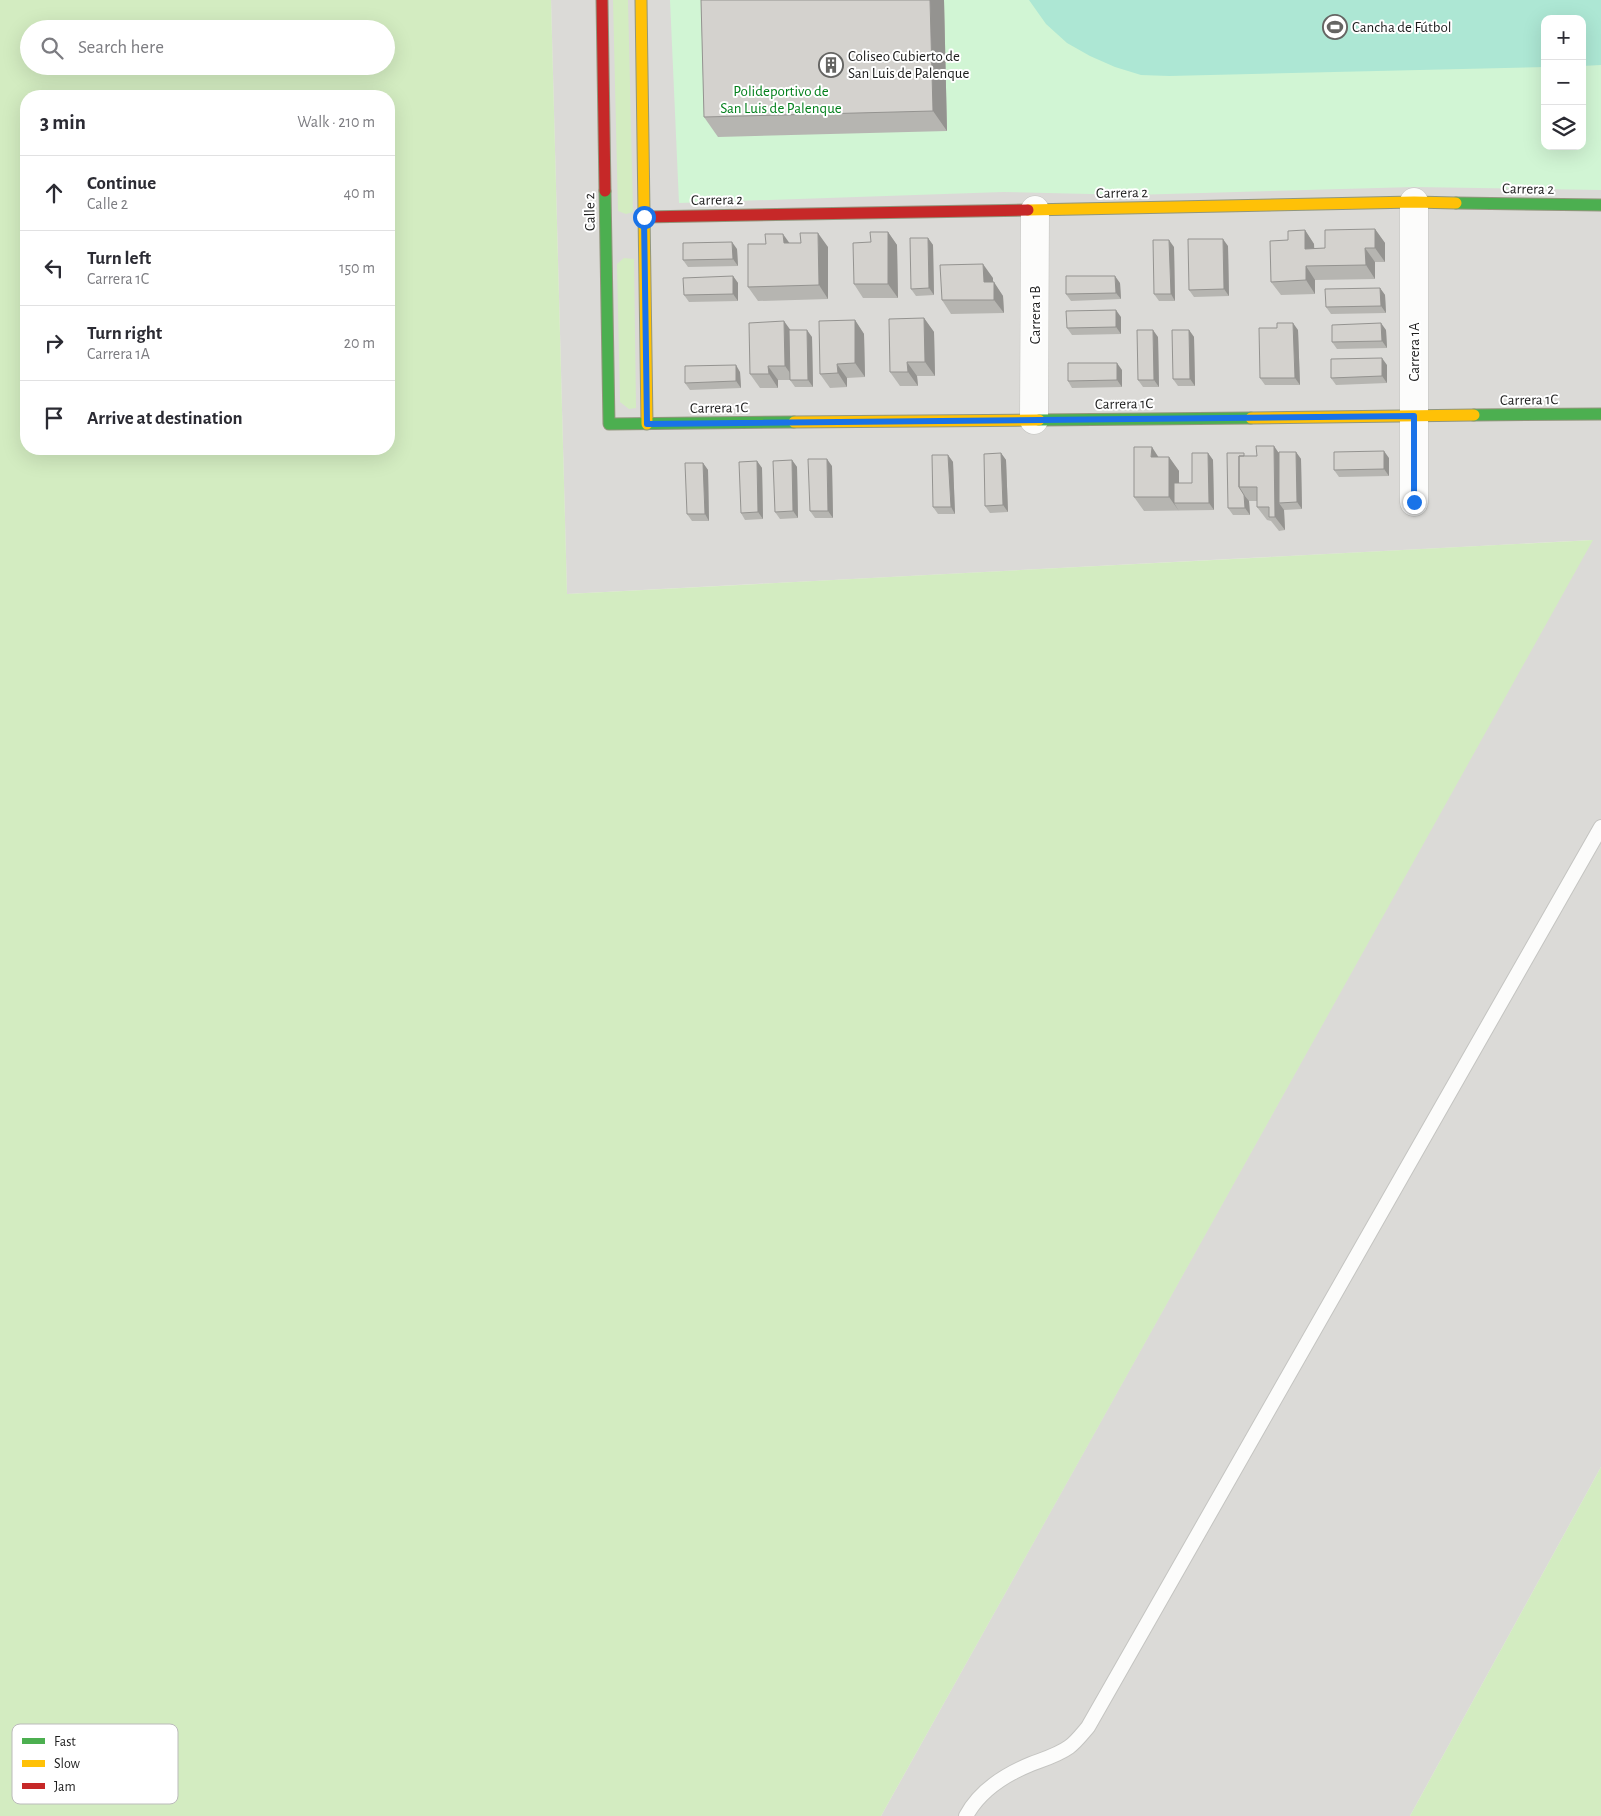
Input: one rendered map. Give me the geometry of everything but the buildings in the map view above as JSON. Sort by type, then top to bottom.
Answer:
[{"type":"street","name":"Calle 2","points":[[602,0],[609,424]]},
{"type":"street","points":[[640,0],[647,424]]},
{"type":"street","name":"Carrera 2","points":[[644,217],[1414,202],[1601,205]]},
{"type":"street","name":"Carrera 1A","points":[[1414,202],[1414,502]]},
{"type":"street","name":"Carrera 1B","points":[[1034,420],[1035,210]]},
{"type":"street","name":"Carrera 1C","points":[[609,424],[1601,414]]},
{"type":"lane","points":[[966,1816],[992,1785],[1010,1774],[1070,1747],[1088,1727],[1601,828]]},
{"type":"shaded area","points":[[551,0],[1601,0],[1601,1467],[1410,1816],[881,1816],[1592,540],[567,594]]},
{"type":"green space","points":[[0,0],[551,0],[567,594],[1593,540],[881,1816],[0,1816]]},
{"type":"green space","points":[[613,0],[628,0],[633,212],[626,214],[618,211]]},
{"type":"green space","name":"Polideportivo de San Luis de Palenque","points":[[670,0],[1601,0],[1601,190],[1414,187],[1132,195],[1003,192],[679,203]]},
{"type":"green space","points":[[1029,0],[1601,0],[1601,65],[1586,66],[1586,15],[1541,15],[1541,67],[1169,76],[1141,75],[1115,67],[1067,43],[1046,24]]},
{"type":"green space","points":[[624,258],[634,259],[636,408],[629,409],[620,402],[617,264]]},
{"type":"green space","points":[[1601,1467],[1601,1816],[1410,1816]]},
{"type":"traffic: fast","points":[[605,191],[609,424],[794,422]]},
{"type":"traffic: fast","points":[[1456,203],[1601,205]]},
{"type":"traffic: fast","points":[[1474,415],[1601,414]]},
{"type":"traffic: fast","points":[[1039,420],[1251,418]]},
{"type":"traffic: slow","points":[[641,0],[647,424]]},
{"type":"traffic: slow","points":[[1028,210],[1414,202],[1456,203]]},
{"type":"traffic: slow","points":[[1251,418],[1474,415]]},
{"type":"traffic: slow","points":[[794,422],[1039,420]]},
{"type":"traffic: jam","points":[[602,0],[605,191]]},
{"type":"traffic: jam","points":[[644,217],[1028,210]]},
{"type":"place","name":"Cancha de Fútbol","points":[[1335,27]]},
{"type":"place","name":"Coliseo Cubierto de San Luis de Palenque","points":[[831,65]]},
{"type":"route","points":[[644,217],[647,424],[1414,416],[1414,502]]}]
